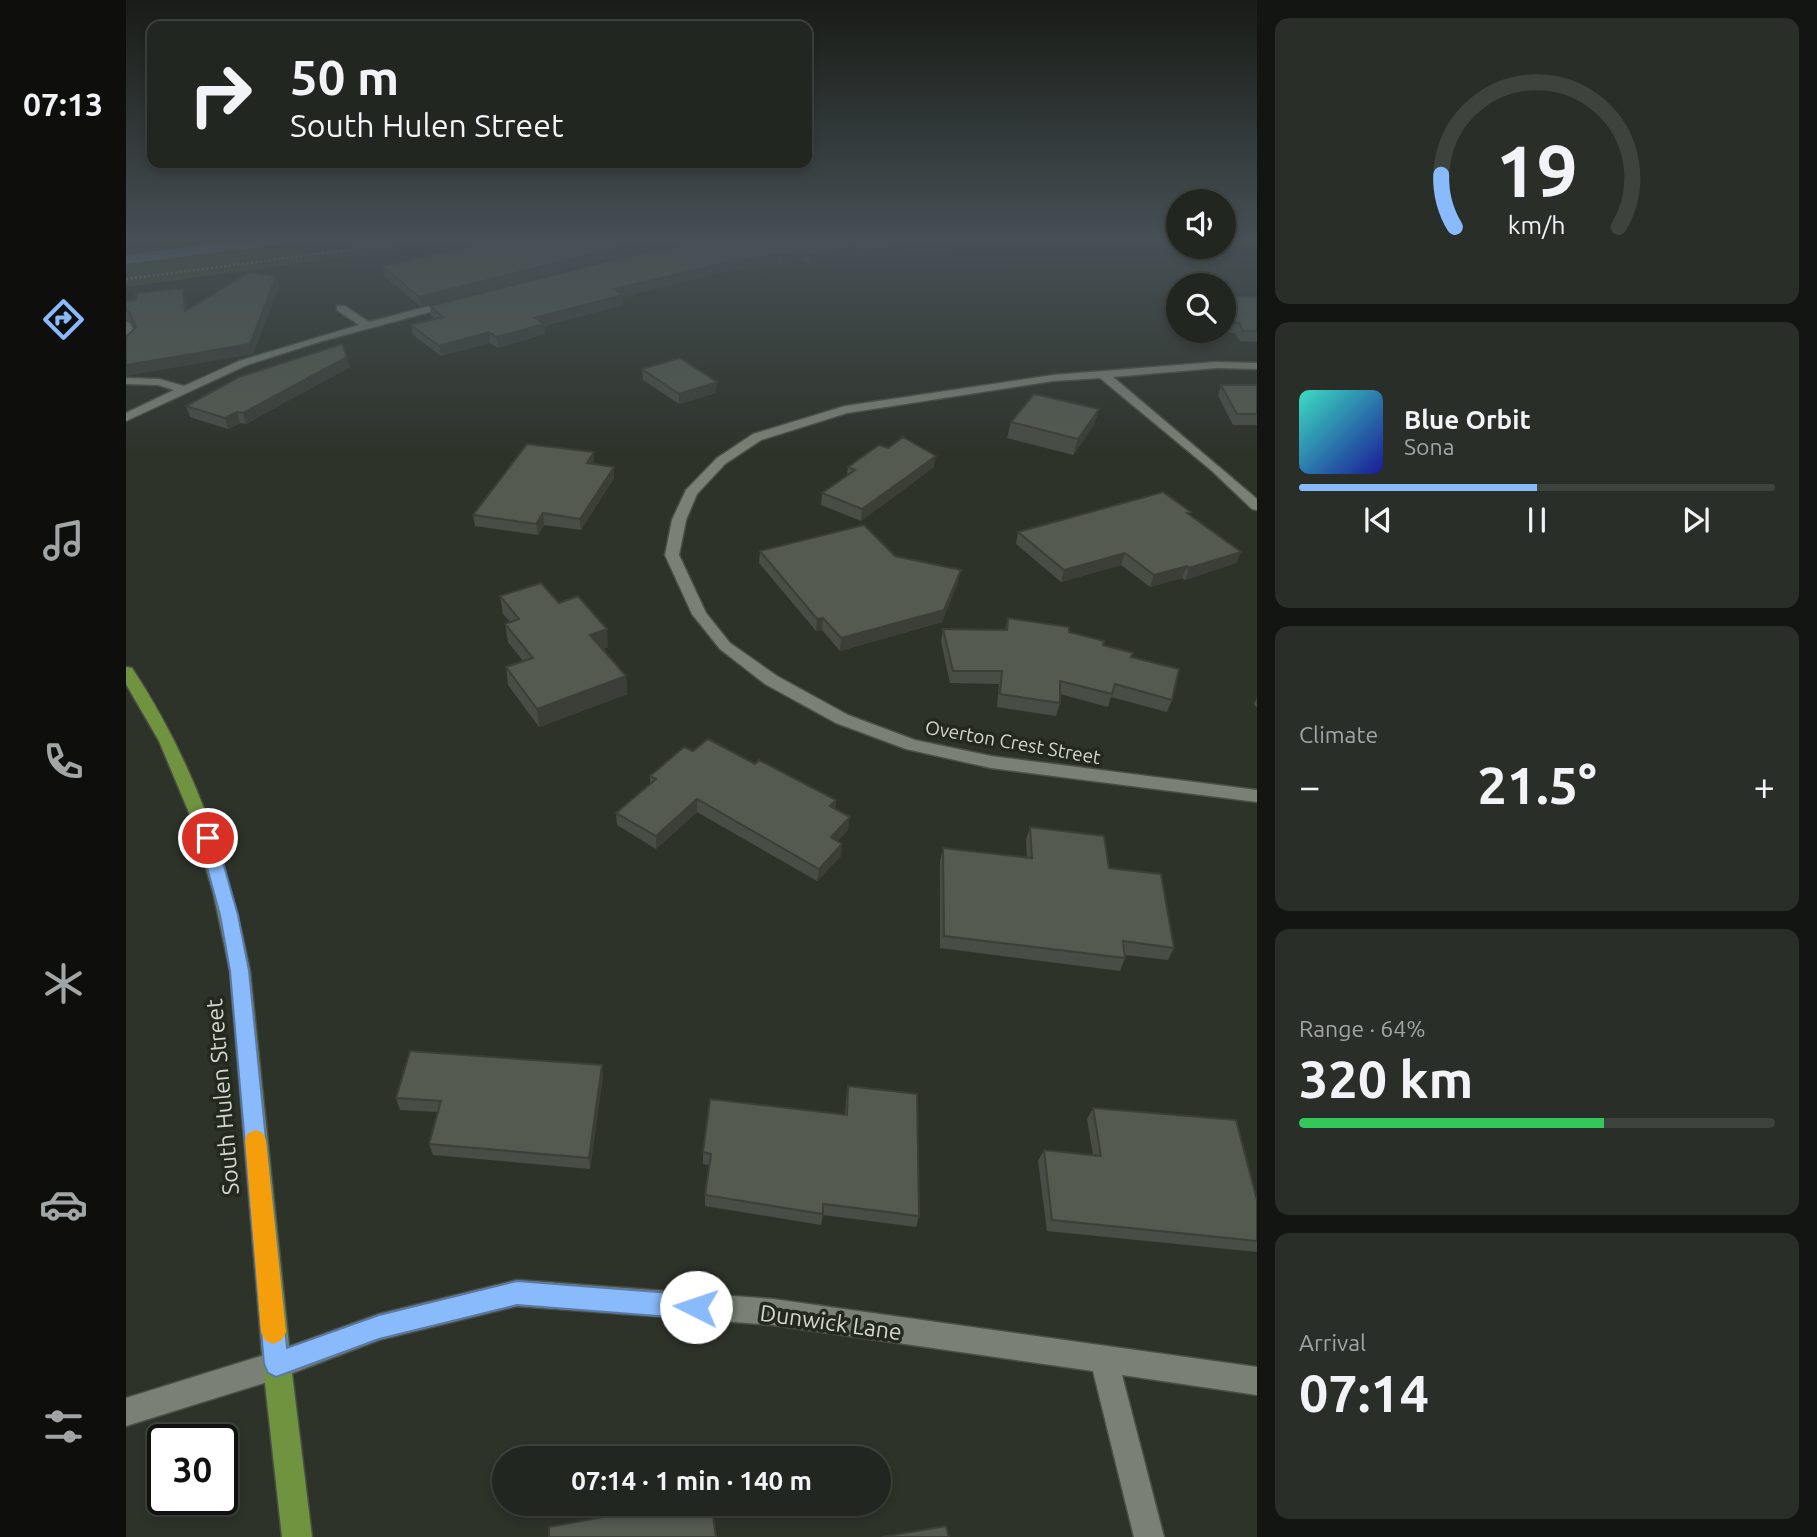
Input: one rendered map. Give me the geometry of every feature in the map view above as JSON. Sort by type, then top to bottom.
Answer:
[{"type":"main road","name":"South Hulen Street","points":[[126,673],[152,710],[200,812],[229,915],[240,971],[276,1364],[297,1537]]},
{"type":"street","points":[[343,310],[366,326]]},
{"type":"street","points":[[126,417],[243,363],[427,310]]},
{"type":"street","points":[[126,325],[132,337],[126,345]]},
{"type":"street","name":"Overton Crest Street","points":[[1257,366],[1216,365],[1053,378],[845,410],[757,437],[721,461],[691,494],[679,520],[672,555],[699,614],[725,646],[771,680],[842,719],[912,745],[991,762],[1138,783],[1257,796]]},
{"type":"street","points":[[1103,374],[1215,467],[1257,506]]},
{"type":"street","points":[[126,382],[159,382],[182,389]]},
{"type":"street","name":"Dunwick Lane","points":[[126,1412],[276,1364],[379,1327],[517,1293],[774,1312],[1257,1381]]},
{"type":"street","points":[[1104,1360],[1149,1537]]},
{"type":"building","points":[[126,310],[263,310],[250,344],[126,365],[126,337],[136,327]]},
{"type":"building","points":[[434,310],[566,310],[535,318],[544,324],[496,337],[489,332],[439,346],[411,325],[443,317]]},
{"type":"building","points":[[1236,310],[1257,310],[1257,331],[1243,331],[1239,323],[1236,323]]},
{"type":"building","points":[[342,344],[347,357],[243,413],[237,412],[225,418],[186,406],[239,377]]},
{"type":"building","points":[[680,358],[717,382],[679,394],[642,369]]},
{"type":"building","points":[[1221,385],[1257,385],[1257,414],[1237,414]]},
{"type":"building","points":[[1034,394],[1099,409],[1078,439],[1011,422]]},
{"type":"building","points":[[903,437],[936,456],[862,509],[822,493],[855,470],[848,467],[879,445],[888,448]]},
{"type":"building","points":[[527,444],[594,452],[587,463],[614,467],[580,519],[543,513],[536,524],[473,515]]},
{"type":"building","points":[[1163,492],[1241,552],[1189,568],[1187,566],[1154,575],[1125,553],[1064,570],[1018,532]]},
{"type":"building","points":[[864,525],[895,556],[961,570],[944,610],[841,638],[823,618],[817,619],[760,551]]},
{"type":"building","points":[[541,583],[559,603],[578,596],[607,629],[590,635],[626,676],[537,709],[506,667],[533,658],[505,624],[519,619],[500,596]]},
{"type":"building","points":[[1008,618],[1069,627],[1069,632],[1104,641],[1103,645],[1133,653],[1131,657],[1179,669],[1172,700],[1115,684],[1112,694],[1060,681],[1060,703],[1000,694],[1002,671],[953,671],[943,629],[1007,630]]},
{"type":"building","points":[[708,739],[755,764],[759,760],[836,800],[830,806],[850,817],[831,837],[842,844],[819,869],[697,799],[656,836],[616,813],[656,779],[650,776],[684,747],[693,751]]},
{"type":"building","points":[[1030,827],[1104,836],[1109,868],[1161,874],[1174,948],[1123,941],[1125,958],[944,936],[943,848],[1032,858]]},
{"type":"building","points":[[410,1051],[602,1065],[589,1158],[429,1144],[441,1101],[396,1098]]},
{"type":"building","points":[[848,1086],[917,1094],[919,1216],[823,1204],[823,1214],[705,1195],[711,1154],[703,1152],[710,1099],[847,1115]]},
{"type":"building","points":[[1093,1108],[1236,1120],[1257,1200],[1257,1241],[1052,1220],[1044,1150],[1101,1156]]},
{"type":"building","points":[[608,1516],[713,1516],[716,1537],[549,1537],[549,1527]]},
{"type":"building","points":[[946,1526],[949,1537],[882,1537]]},
{"type":"slow traffic","points":[[256,1140],[273,1332]]},
{"type":"route","points":[[208,838],[229,915],[240,971],[276,1364],[379,1327],[517,1293],[696,1307]]}]
